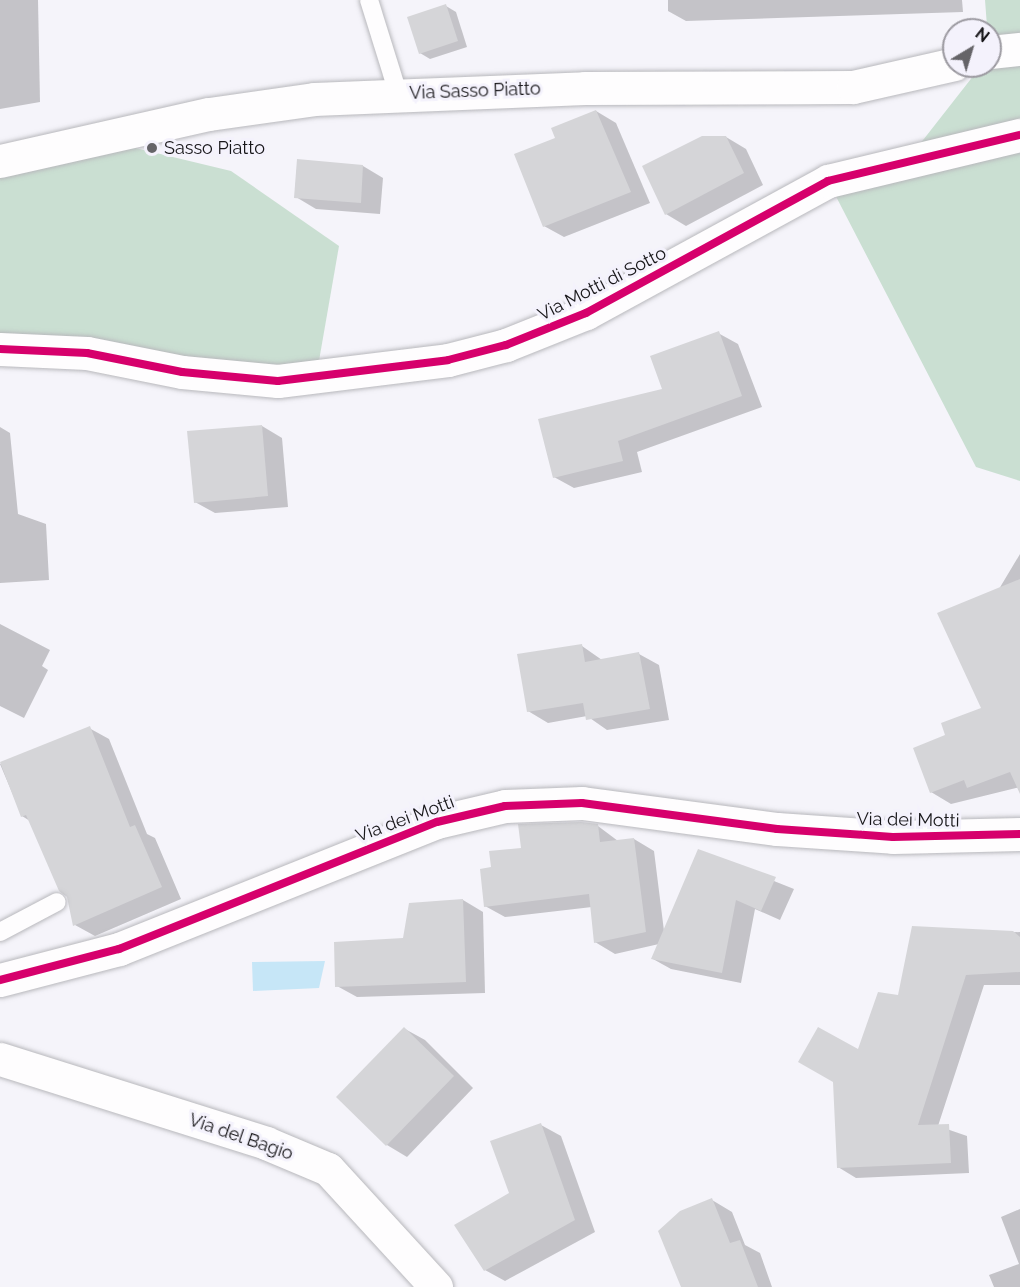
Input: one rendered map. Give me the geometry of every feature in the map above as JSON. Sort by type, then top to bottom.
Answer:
[{"type":"street","points":[[1002,51],[1020,49]]},
{"type":"street","name":"Via Sasso Piatto","points":[[0,161],[260,104],[398,93],[842,87],[942,66]]},
{"type":"street","name":"Via Motti di Sotto","points":[[0,349],[87,353],[194,374],[278,381],[448,360],[506,345],[586,313],[828,181],[1020,135]]},
{"type":"street","name":"Via dei Motti","points":[[0,980],[119,949],[437,822],[505,806],[582,803],[777,829],[893,837],[1020,834]]},
{"type":"street","name":"Via del Bagio","points":[[0,1059],[266,1143],[328,1169],[436,1287]]},
{"type":"lane","points":[[369,0],[398,93]]},
{"type":"lane","points":[[0,932],[57,902]]},
{"type":"green space","points":[[985,0],[1020,0],[1020,481],[976,467],[828,181],[909,158],[972,78],[1002,78],[1002,18],[986,18]]},
{"type":"green space","points":[[98,139],[231,171],[339,246],[316,378],[0,349],[0,161]]},
{"type":"water","points":[[325,961],[319,988],[253,991],[252,962]]},
{"type":"building","points":[[446,4],[458,41],[419,54],[407,17]]},
{"type":"building","points":[[596,110],[631,192],[543,227],[514,154],[555,138],[551,128]]},
{"type":"building","points":[[702,136],[726,136],[744,173],[665,215],[642,166]]},
{"type":"building","points":[[297,159],[363,165],[361,203],[294,198]]},
{"type":"building","points":[[719,331],[742,396],[618,441],[623,461],[553,478],[538,419],[662,389],[650,356]]},
{"type":"building","points":[[262,425],[268,496],[194,503],[187,431]]},
{"type":"building","points":[[1020,579],[1020,794],[1010,772],[967,788],[964,780],[930,793],[913,748],[945,735],[941,723],[981,708],[937,613]]},
{"type":"building","points":[[582,644],[585,662],[639,652],[650,709],[586,720],[583,703],[527,712],[517,654]]},
{"type":"building","points":[[90,726],[130,827],[135,825],[162,887],[73,926],[67,897],[59,891],[26,815],[21,817],[0,762]]},
{"type":"building","points":[[581,822],[598,824],[600,842],[634,838],[646,932],[594,943],[589,894],[484,907],[480,869],[491,867],[489,851],[521,848],[518,824]]},
{"type":"building","points":[[698,849],[776,877],[761,911],[736,900],[722,973],[651,959]]},
{"type":"building","points":[[463,899],[466,982],[335,987],[334,942],[403,938],[409,903]]},
{"type":"building","points":[[912,926],[1013,931],[1020,937],[1020,972],[966,975],[918,1125],[949,1124],[951,1163],[837,1168],[833,1082],[798,1062],[818,1027],[858,1049],[878,992],[898,995]]},
{"type":"building","points":[[404,1027],[454,1076],[386,1146],[336,1097]]},
{"type":"building","points":[[541,1123],[575,1220],[484,1271],[454,1225],[509,1193],[490,1141]]},
{"type":"building","points":[[712,1198],[730,1243],[740,1240],[758,1287],[681,1287],[658,1231],[680,1211]]},
{"type":"cycle path","points":[[0,349],[87,353],[182,372],[278,381],[448,360],[506,345],[586,313],[828,181],[1020,135]]},
{"type":"cycle path","points":[[0,980],[119,949],[437,822],[505,806],[582,803],[777,829],[893,837],[1020,834]]},
{"type":"place","name":"Sasso Piatto","points":[[152,148]]}]
